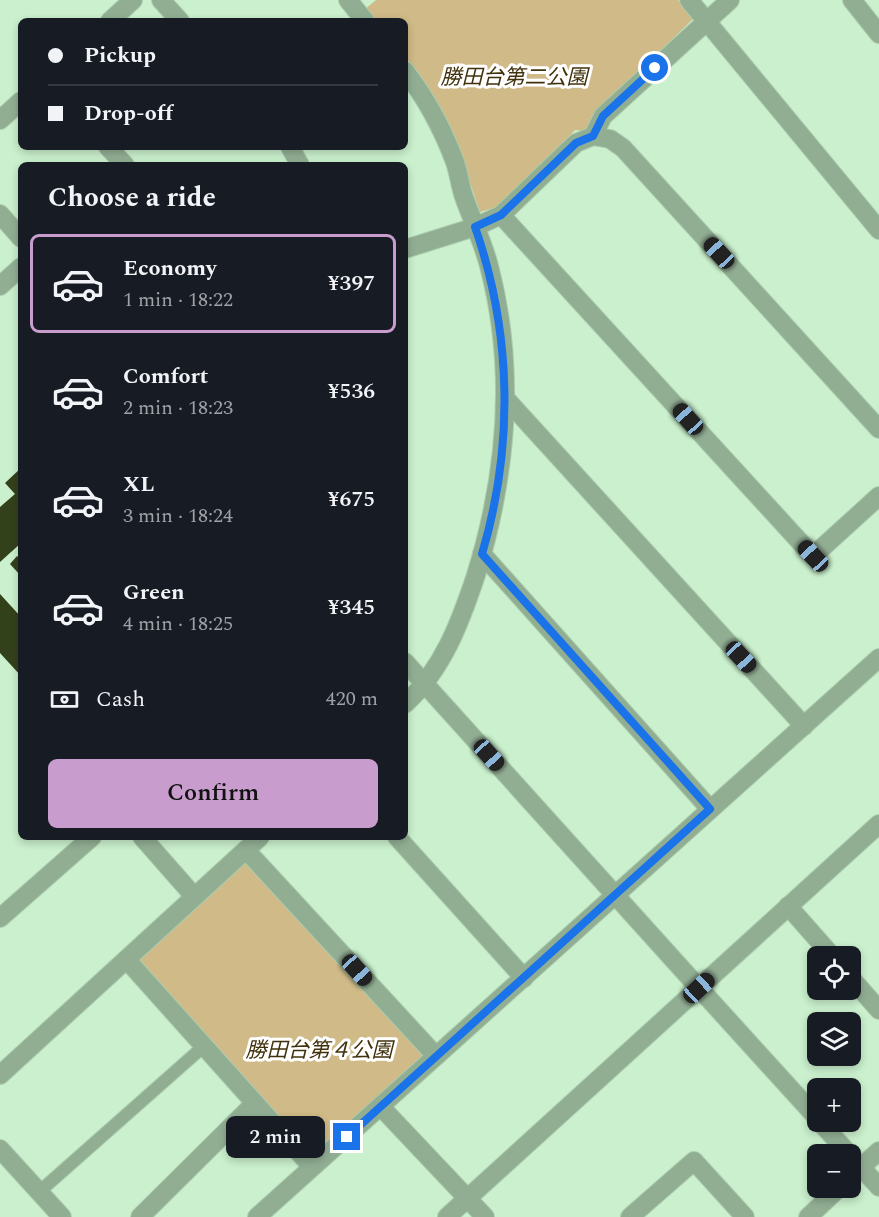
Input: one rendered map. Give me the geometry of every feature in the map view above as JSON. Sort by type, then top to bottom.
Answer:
[{"type":"street","points":[[113,18],[133,0]]},
{"type":"street","points":[[161,0],[177,18]]},
{"type":"street","points":[[689,0],[879,230]]},
{"type":"street","points":[[593,136],[603,116],[730,0]]},
{"type":"street","points":[[852,0],[879,34]]},
{"type":"street","points":[[408,76],[444,134],[495,292],[504,357],[506,399],[499,481],[493,516],[482,554],[458,626],[426,685],[408,701]]},
{"type":"street","points":[[0,120],[18,104]]},
{"type":"street","points":[[408,248],[475,227],[501,215],[576,143],[593,136],[610,139],[622,148],[879,429]]},
{"type":"street","points":[[111,150],[122,162]]},
{"type":"street","points":[[0,214],[18,235]]},
{"type":"street","points":[[501,215],[813,556],[879,496]]},
{"type":"street","points":[[0,286],[18,270]]},
{"type":"street","points":[[506,399],[804,726]]},
{"type":"street","points":[[482,554],[710,809]]},
{"type":"street","points":[[258,1217],[879,658]]},
{"type":"street","points":[[408,665],[807,1107]]},
{"type":"street","points":[[447,1217],[879,824]]},
{"type":"street","points":[[0,918],[89,840]]},
{"type":"street","points":[[145,840],[193,895]]},
{"type":"street","points":[[0,1075],[127,960],[193,895],[257,840]]},
{"type":"street","points":[[400,840],[524,978]]},
{"type":"street","points":[[246,850],[436,1056]]},
{"type":"street","points":[[788,906],[823,946]]},
{"type":"street","points":[[127,960],[312,1167]]},
{"type":"street","points":[[861,987],[876,1001]]},
{"type":"street","points":[[140,1217],[255,1104]]},
{"type":"street","points":[[381,1107],[485,1217]]},
{"type":"street","points":[[828,1132],[838,1144]]},
{"type":"street","points":[[0,1149],[62,1217]]},
{"type":"street","points":[[861,1160],[879,1151]]},
{"type":"street","points":[[630,1217],[694,1161],[745,1217]]},
{"type":"street","points":[[861,1171],[879,1187]]},
{"type":"street","points":[[808,1217],[828,1198]]},
{"type":"lane","points":[[39,1192],[204,1046]]},
{"type":"green space","name":"勝田台第二公園","points":[[376,0],[678,0],[694,18],[597,113],[589,131],[575,130],[501,206],[480,212],[458,150],[441,111],[408,61],[408,18],[371,18],[364,10]]},
{"type":"green space","name":"勝田台第４公園","points":[[246,850],[436,1056],[312,1167],[127,960]]},
{"type":"building","points":[[18,471],[18,546],[0,562],[0,507],[15,494],[5,483]]},
{"type":"building","points":[[17,556],[18,573],[10,564]]},
{"type":"building","points":[[0,594],[18,614],[18,673],[0,653]]},
{"type":"route","points":[[347,1137],[710,809],[482,554],[493,516],[499,481],[506,399],[504,357],[495,292],[475,227],[501,215],[576,143],[593,136],[603,116],[655,68]]}]
